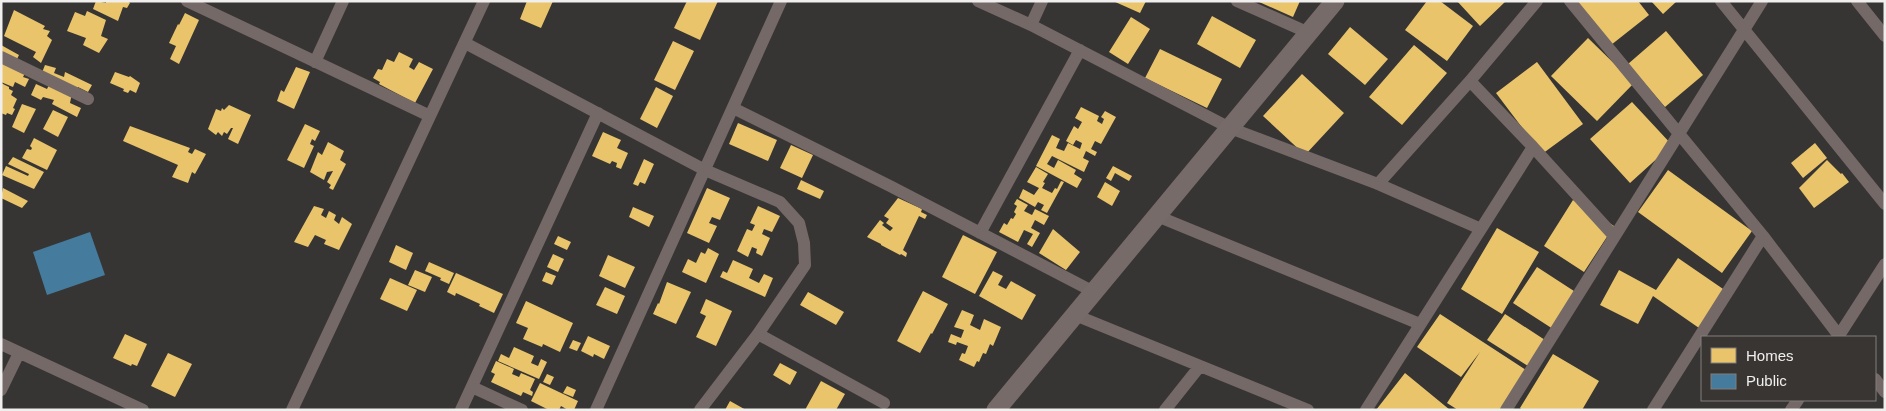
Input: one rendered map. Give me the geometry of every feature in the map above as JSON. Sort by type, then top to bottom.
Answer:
[{"type":"street","points":[[187,1],[430,116]]},
{"type":"street","points":[[315,62],[343,1]]},
{"type":"street","points":[[292,410],[484,1]]},
{"type":"street","points":[[596,410],[781,1]]},
{"type":"street","points":[[978,1],[1080,50],[1230,128],[1378,184],[1481,229]]},
{"type":"street","points":[[1030,25],[1042,1]]},
{"type":"street","points":[[1236,1],[1309,33]]},
{"type":"street","points":[[996,410],[1335,1]]},
{"type":"street","points":[[1378,184],[1470,81],[1537,1]]},
{"type":"street","points":[[1570,1],[1764,236],[1838,336]]},
{"type":"street","points":[[1721,1],[1885,204]]},
{"type":"street","points":[[1506,410],[1762,1]]},
{"type":"street","points":[[1857,1],[1885,36]]},
{"type":"street","points":[[465,43],[705,170],[780,202],[799,223],[804,243],[805,265],[758,334],[700,410]]},
{"type":"street","points":[[980,233],[1080,50]]},
{"type":"street","points":[[1,57],[88,99]]},
{"type":"street","points":[[1470,81],[1614,236]]},
{"type":"street","points":[[733,108],[890,186],[1094,292]]},
{"type":"street","points":[[461,410],[598,113]]},
{"type":"street","points":[[1366,410],[1533,147]]},
{"type":"street","points":[[1157,216],[1420,324]]},
{"type":"street","points":[[1653,410],[1764,236]]},
{"type":"street","points":[[1840,336],[1885,264]]},
{"type":"street","points":[[1075,315],[1308,410]]},
{"type":"street","points":[[758,334],[884,403]]},
{"type":"street","points":[[1,344],[142,410]]},
{"type":"street","points":[[1,390],[19,353]]},
{"type":"street","points":[[1165,410],[1200,366]]},
{"type":"street","points":[[1876,380],[1885,392]]},
{"type":"street","points":[[472,387],[522,410]]},
{"type":"building: Homes","points":[[96,1],[106,3],[106,1],[128,1],[130,3],[127,8],[123,7],[118,21],[93,9]]},
{"type":"building: Homes","points":[[527,1],[553,1],[541,28],[520,19]]},
{"type":"building: Homes","points":[[687,1],[718,1],[700,40],[674,28]]},
{"type":"building: Homes","points":[[1113,1],[1146,1],[1140,13]]},
{"type":"building: Homes","points":[[1257,1],[1300,1],[1293,17]]},
{"type":"building: Homes","points":[[1427,1],[1440,1],[1473,26],[1447,61],[1405,30]]},
{"type":"building: Homes","points":[[1457,1],[1506,1],[1480,26]]},
{"type":"building: Homes","points":[[1576,1],[1638,1],[1649,15],[1611,45]]},
{"type":"building: Homes","points":[[1651,1],[1677,1],[1663,14]]},
{"type":"building: Homes","points":[[14,10],[45,26],[43,29],[50,31],[47,36],[52,40],[41,63],[33,57],[36,52],[4,36]]},
{"type":"building: Homes","points":[[87,11],[106,20],[101,36],[108,39],[99,53],[83,45],[86,38],[67,31],[75,12],[85,16]]},
{"type":"building: Homes","points":[[185,13],[199,20],[179,64],[170,59],[176,46],[169,43]]},
{"type":"building: Homes","points":[[1212,16],[1256,40],[1240,68],[1197,44]]},
{"type":"building: Homes","points":[[1131,17],[1150,29],[1128,64],[1109,52]]},
{"type":"building: Homes","points":[[1350,27],[1388,59],[1365,85],[1328,54]]},
{"type":"building: Homes","points":[[1666,31],[1703,75],[1665,107],[1628,64]]},
{"type":"building: Homes","points":[[1588,38],[1634,83],[1597,121],[1551,76]]},
{"type":"building: Homes","points":[[673,41],[694,51],[675,90],[654,80]]},
{"type":"building: Homes","points":[[1,45],[19,55],[16,61],[29,66],[23,77],[29,79],[25,87],[15,82],[13,87],[1,82]]},
{"type":"building: Homes","points":[[1414,45],[1447,73],[1402,125],[1369,97]]},
{"type":"building: Homes","points":[[1160,49],[1222,79],[1207,108],[1145,78]]},
{"type":"building: Homes","points":[[399,52],[413,59],[409,67],[414,70],[419,62],[433,69],[415,103],[379,84],[380,82],[373,78],[378,69],[382,70],[387,59],[394,62]]},
{"type":"building: Homes","points":[[1537,62],[1583,124],[1542,154],[1496,93]]},
{"type":"building: Homes","points":[[45,65],[56,68],[54,73],[64,77],[65,72],[92,85],[88,92],[78,87],[74,94],[72,93],[70,103],[81,108],[77,117],[52,104],[54,100],[43,97],[41,100],[31,95],[36,84],[47,89],[51,81],[41,75]]},
{"type":"building: Homes","points":[[296,67],[310,72],[294,109],[277,101],[281,90],[284,92]]},
{"type":"building: Homes","points":[[115,72],[130,76],[140,83],[136,93],[130,90],[128,93],[123,91],[124,89],[110,83]]},
{"type":"building: Homes","points":[[1302,74],[1344,113],[1305,155],[1263,116]]},
{"type":"building: Homes","points":[[1,83],[13,91],[11,95],[17,99],[12,115],[1,113]]},
{"type":"building: Homes","points":[[656,87],[673,96],[657,128],[640,119]]},
{"type":"building: Homes","points":[[1632,102],[1672,145],[1630,183],[1590,139]]},
{"type":"building: Homes","points":[[22,104],[36,109],[24,133],[12,127]]},
{"type":"building: Homes","points":[[229,105],[251,115],[238,144],[228,139],[233,128],[227,134],[224,132],[222,136],[218,132],[216,135],[208,129],[216,109],[221,111],[222,108],[224,110]]},
{"type":"building: Homes","points":[[1081,107],[1099,116],[1097,121],[1102,124],[1104,119],[1101,117],[1105,111],[1116,117],[1101,144],[1095,141],[1091,149],[1097,152],[1095,156],[1086,151],[1083,158],[1089,161],[1084,172],[1052,156],[1047,164],[1054,168],[1058,160],[1076,170],[1074,174],[1082,179],[1077,188],[1036,166],[1052,135],[1060,139],[1056,148],[1064,151],[1068,143],[1080,149],[1082,143],[1076,140],[1073,145],[1066,141],[1074,126],[1078,129],[1082,122],[1075,118]]},
{"type":"building: Homes","points":[[53,110],[68,117],[58,137],[43,129]]},
{"type":"building: Homes","points":[[738,123],[777,140],[768,161],[729,144]]},
{"type":"building: Homes","points":[[305,124],[320,131],[315,141],[312,139],[310,144],[314,146],[304,168],[287,160]]},
{"type":"building: Homes","points":[[130,126],[190,148],[188,152],[192,154],[195,149],[206,154],[195,174],[192,172],[188,183],[172,177],[178,165],[123,141]]},
{"type":"building: Homes","points":[[603,132],[621,140],[617,148],[628,153],[621,169],[616,167],[617,163],[612,161],[610,164],[592,156]]},
{"type":"building: Homes","points":[[34,138],[57,150],[47,170],[22,158],[27,149],[31,150],[30,146]]},
{"type":"building: Homes","points":[[328,142],[344,151],[340,160],[346,164],[333,190],[329,188],[331,185],[327,182],[333,171],[327,172],[324,180],[310,172],[318,152],[322,155]]},
{"type":"building: Homes","points":[[1815,143],[1827,158],[1803,178],[1791,163]]},
{"type":"building: Homes","points":[[791,145],[813,155],[802,178],[780,168]]},
{"type":"building: Homes","points":[[13,157],[44,172],[34,189],[2,175],[6,166],[28,176],[29,174],[8,164]]},
{"type":"building: Homes","points":[[644,159],[654,164],[645,184],[640,182],[638,186],[633,184]]},
{"type":"building: Homes","points":[[1827,160],[1849,182],[1814,208],[1799,188]]},
{"type":"building: Homes","points":[[1113,166],[1132,176],[1129,181],[1115,173],[1111,181],[1106,178]]},
{"type":"building: Homes","points":[[1036,167],[1048,174],[1042,188],[1052,193],[1055,188],[1057,189],[1061,181],[1064,182],[1047,213],[1041,210],[1044,205],[1038,202],[1035,207],[1019,198],[1023,189],[1034,195],[1039,188],[1027,182]]},
{"type":"building: Homes","points":[[1668,170],[1752,231],[1722,273],[1638,212]]},
{"type":"building: Homes","points":[[801,180],[824,191],[820,199],[797,189]]},
{"type":"building: Homes","points":[[1105,182],[1120,191],[1112,206],[1097,197]]},
{"type":"building: Homes","points":[[3,188],[28,201],[22,208],[1,198]]},
{"type":"building: Homes","points":[[707,188],[730,198],[720,220],[712,217],[709,223],[717,226],[709,243],[687,233]]},
{"type":"building: Homes","points":[[898,198],[922,209],[921,212],[927,215],[925,219],[919,216],[903,250],[907,253],[906,257],[867,237],[880,220],[884,223],[882,225],[890,231],[893,228],[886,223],[889,219],[884,216]]},
{"type":"building: Homes","points":[[1017,199],[1028,205],[1024,211],[1032,215],[1035,209],[1049,216],[1044,225],[1035,220],[1031,228],[1040,233],[1032,247],[1027,244],[1033,234],[1024,230],[1018,242],[999,232],[1004,223],[1007,225],[1016,214],[1014,212],[1017,206],[1014,204]]},
{"type":"building: Homes","points":[[1573,200],[1614,226],[1584,272],[1544,246]]},
{"type":"building: Homes","points":[[314,206],[324,209],[321,215],[326,218],[329,211],[336,215],[334,220],[339,224],[342,217],[352,224],[339,250],[324,244],[326,240],[315,235],[308,247],[294,242]]},
{"type":"building: Homes","points":[[758,206],[780,216],[772,232],[764,229],[762,234],[770,238],[762,256],[756,253],[757,249],[752,247],[748,257],[737,251],[747,229],[752,231],[755,225],[750,223]]},
{"type":"building: Homes","points":[[633,207],[654,216],[649,227],[629,217]]},
{"type":"building: Homes","points":[[1497,228],[1539,252],[1502,314],[1461,289]]},
{"type":"building: Homes","points":[[1053,229],[1080,252],[1066,270],[1039,253]]},
{"type":"building: Homes","points":[[963,235],[997,252],[975,294],[942,277]]},
{"type":"building: Homes","points":[[558,236],[571,242],[567,250],[554,244]]},
{"type":"building: Homes","points":[[396,245],[413,253],[406,270],[389,262]]},
{"type":"building: Homes","points":[[708,248],[719,254],[706,283],[682,272],[688,259],[696,263],[701,252],[705,254]]},
{"type":"building: Homes","points":[[553,254],[564,259],[558,272],[547,267]]},
{"type":"building: Homes","points":[[608,255],[635,267],[625,288],[599,276]]},
{"type":"building: Homes","points":[[1678,258],[1726,291],[1699,328],[1653,296],[1638,324],[1600,305],[1619,270],[1656,290]]},
{"type":"building: Homes","points":[[733,260],[753,269],[749,278],[759,283],[764,274],[773,278],[765,297],[720,277],[723,271],[727,273]]},
{"type":"building: Homes","points":[[429,262],[454,273],[449,284],[425,271]]},
{"type":"building: Homes","points":[[1537,267],[1577,293],[1553,329],[1513,303]]},
{"type":"building: Homes","points":[[415,270],[432,277],[425,292],[408,285]]},
{"type":"building: Homes","points":[[993,271],[1003,276],[998,285],[1006,289],[1011,281],[1036,295],[1022,320],[979,296]]},
{"type":"building: Homes","points":[[546,272],[556,276],[552,285],[542,281]]},
{"type":"building: Homes","points":[[456,273],[503,294],[494,313],[456,293],[455,296],[447,292]]},
{"type":"building: Homes","points":[[390,278],[417,290],[407,311],[380,299]]},
{"type":"building: Homes","points":[[667,282],[691,292],[676,324],[653,314]]},
{"type":"building: Homes","points":[[605,287],[625,296],[617,314],[596,305]]},
{"type":"building: Homes","points":[[923,291],[948,304],[920,353],[897,341]]},
{"type":"building: Homes","points":[[808,292],[844,312],[836,325],[800,305]]},
{"type":"building: Homes","points":[[706,299],[732,311],[716,346],[696,337],[706,316],[700,313]]},
{"type":"building: Homes","points":[[526,301],[573,323],[560,352],[543,344],[542,347],[523,339],[528,328],[516,323]]},
{"type":"building: Homes","points":[[962,310],[974,315],[970,325],[980,330],[984,319],[1001,327],[993,346],[990,344],[986,354],[983,353],[979,362],[977,361],[974,367],[959,360],[962,353],[965,354],[968,346],[957,342],[956,345],[948,342],[951,334],[961,338],[964,330],[954,327]]},
{"type":"building: Homes","points":[[1440,314],[1529,372],[1505,410],[1458,410],[1447,403],[1480,352],[1461,377],[1417,347]]},
{"type":"building: Homes","points":[[1505,314],[1545,340],[1528,366],[1487,340]]},
{"type":"building: Homes","points":[[125,334],[147,344],[137,366],[132,364],[131,366],[113,358]]},
{"type":"building: Homes","points":[[588,336],[610,346],[604,359],[594,354],[593,357],[581,351]]},
{"type":"building: Homes","points":[[573,340],[581,343],[577,351],[569,348]]},
{"type":"building: Homes","points":[[514,347],[534,356],[531,363],[538,366],[541,359],[547,362],[539,379],[498,361],[501,354],[509,358]]},
{"type":"building: Homes","points":[[168,353],[192,364],[175,397],[151,386]]},
{"type":"building: Homes","points":[[1553,354],[1599,381],[1582,410],[1522,410],[1520,408]]},
{"type":"building: Homes","points":[[496,361],[514,369],[512,374],[519,377],[521,373],[535,379],[530,390],[533,392],[532,396],[523,392],[521,396],[491,382],[495,374],[491,372]]},
{"type":"building: Homes","points":[[780,363],[797,372],[790,385],[773,375]]},
{"type":"building: Homes","points":[[1405,373],[1450,410],[1376,410]]},
{"type":"building: Homes","points":[[547,374],[554,377],[550,385],[543,382]]},
{"type":"building: Homes","points":[[821,381],[845,394],[836,410],[805,410]]},
{"type":"building: Homes","points":[[540,383],[578,401],[574,410],[568,410],[561,406],[559,410],[549,410],[531,401]]},
{"type":"building: Homes","points":[[567,386],[576,390],[573,397],[563,393]]},
{"type":"building: Homes","points":[[730,401],[746,410],[725,410]]},
{"type":"building: Public","points":[[90,232],[105,275],[47,295],[33,252]]}]
